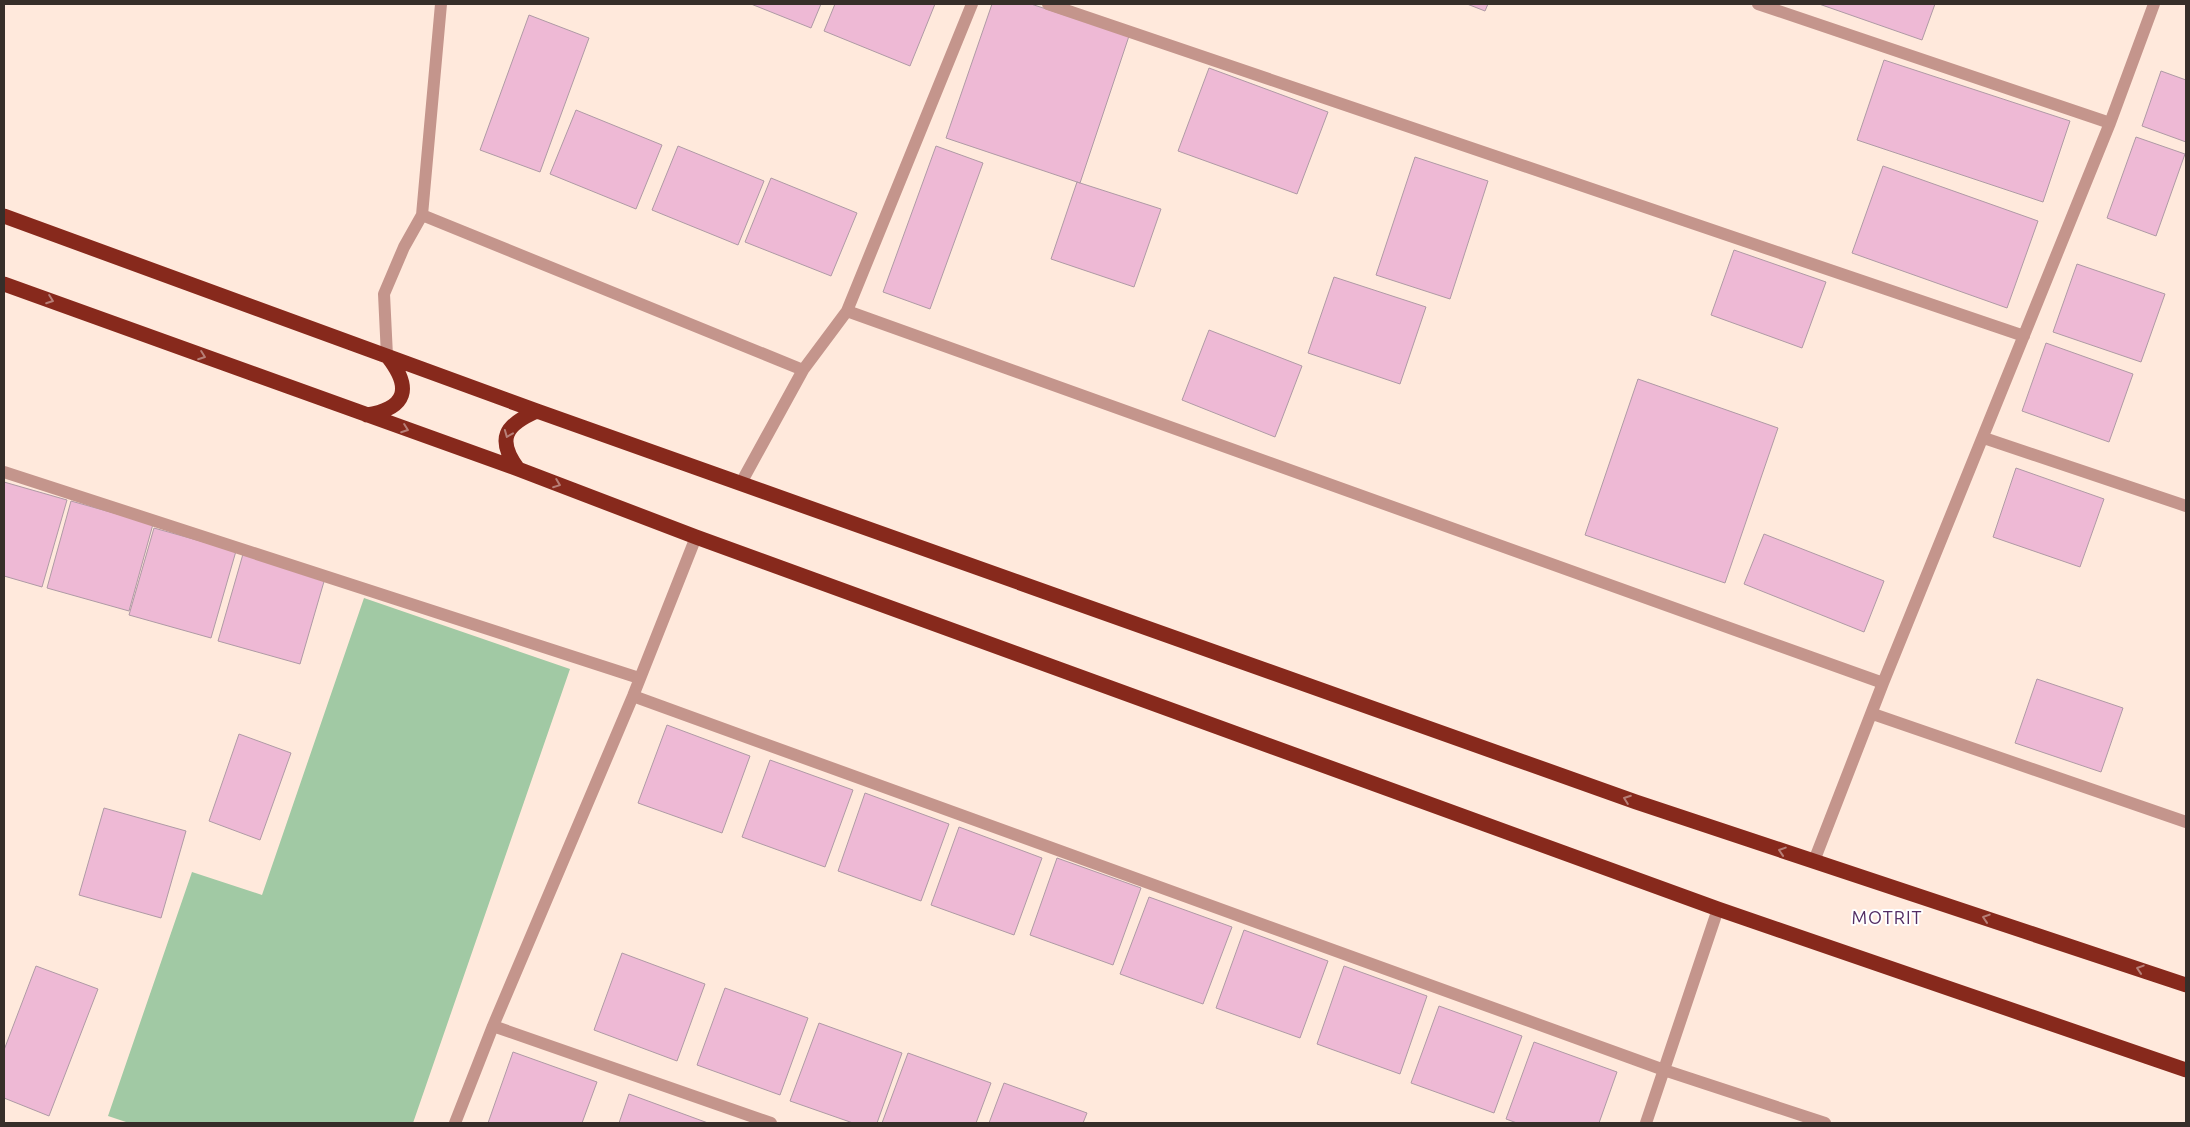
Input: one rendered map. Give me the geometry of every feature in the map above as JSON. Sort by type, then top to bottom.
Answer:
[{"type":"highway","points":[[4,216],[537,411],[1617,796],[2186,984]]},
{"type":"highway","points":[[4,284],[518,469],[696,537],[1718,909],[2186,1070]]},
{"type":"highway","points":[[367,415],[385,412],[394,407],[402,396],[404,383],[399,371],[387,356]]},
{"type":"highway","points":[[518,469],[507,455],[505,444],[508,432],[514,422],[537,411]]},
{"type":"street","points":[[387,356],[384,294],[404,247],[422,215],[441,4]]},
{"type":"street","points":[[741,483],[803,370],[847,311],[972,4]]},
{"type":"street","points":[[1048,4],[2024,336]]},
{"type":"street","points":[[1758,4],[2110,123]]},
{"type":"street","points":[[1814,861],[1873,714],[1883,683],[1984,438],[2110,123],[2154,4]]},
{"type":"street","points":[[422,215],[803,370]]},
{"type":"street","points":[[847,311],[1883,683]]},
{"type":"street","points":[[1984,438],[2186,506]]},
{"type":"street","points":[[4,472],[639,678]]},
{"type":"street","points":[[455,1123],[493,1026],[633,696],[696,537]]},
{"type":"street","points":[[633,696],[1664,1070],[1825,1123]]},
{"type":"street","points":[[1873,714],[2186,822]]},
{"type":"street","points":[[1646,1123],[1718,909]]},
{"type":"street","points":[[493,1026],[770,1123]]},
{"type":"green space","points":[[364,598],[570,669],[413,1123],[129,1123],[108,1116],[192,872],[262,895]]},
{"type":"building","points":[[751,4],[821,4],[811,28]]},
{"type":"building","points":[[835,4],[935,4],[910,66],[824,31]]},
{"type":"building","points":[[992,4],[1031,4],[1129,36],[1080,183],[946,138]]},
{"type":"building","points":[[1467,4],[1488,4],[1485,11]]},
{"type":"building","points":[[1819,4],[1935,4],[1922,40]]},
{"type":"building","points":[[529,15],[589,38],[540,172],[480,150]]},
{"type":"building","points":[[1884,60],[2070,121],[2043,202],[1857,140]]},
{"type":"building","points":[[1209,68],[1328,112],[1297,194],[1178,151]]},
{"type":"building","points":[[2161,71],[2186,80],[2186,142],[2142,126]]},
{"type":"building","points":[[576,110],[662,145],[636,209],[550,174]]},
{"type":"building","points":[[2136,137],[2185,154],[2156,236],[2107,218]]},
{"type":"building","points":[[678,146],[764,181],[738,245],[652,210]]},
{"type":"building","points":[[936,146],[983,163],[930,309],[883,292]]},
{"type":"building","points":[[1415,157],[1488,181],[1450,299],[1376,275]]},
{"type":"building","points":[[1883,166],[2038,221],[2007,308],[1852,253]]},
{"type":"building","points":[[771,178],[857,213],[831,276],[745,242]]},
{"type":"building","points":[[1077,182],[1161,209],[1134,287],[1051,259]]},
{"type":"building","points":[[1734,250],[1826,282],[1802,348],[1711,315]]},
{"type":"building","points":[[2077,264],[2165,294],[2141,362],[2053,332]]},
{"type":"building","points":[[1334,277],[1426,307],[1400,384],[1308,353]]},
{"type":"building","points":[[1209,330],[1302,366],[1275,437],[1182,400]]},
{"type":"building","points":[[2046,343],[2133,374],[2109,442],[2022,411]]},
{"type":"building","points":[[1638,379],[1778,428],[1725,583],[1585,535]]},
{"type":"building","points":[[2016,468],[2104,499],[2080,567],[1993,537]]},
{"type":"building","points":[[4,482],[67,500],[42,587],[4,576]]},
{"type":"building","points":[[71,501],[153,524],[129,611],[47,588]]},
{"type":"building","points":[[154,528],[236,551],[211,638],[129,615]]},
{"type":"building","points":[[1764,534],[1884,581],[1864,632],[1744,584]]},
{"type":"building","points":[[243,554],[325,578],[300,664],[218,641]]},
{"type":"building","points":[[2037,679],[2123,708],[2101,772],[2015,743]]},
{"type":"building","points":[[667,725],[750,756],[722,833],[638,803]]},
{"type":"building","points":[[239,734],[291,753],[260,840],[209,821]]},
{"type":"building","points":[[770,760],[853,790],[825,867],[742,837]]},
{"type":"building","points":[[865,793],[949,824],[921,901],[838,871]]},
{"type":"building","points":[[104,808],[186,831],[161,918],[79,895]]},
{"type":"building","points":[[959,827],[1042,858],[1014,935],[931,905]]},
{"type":"building","points":[[1057,858],[1141,888],[1113,965],[1030,935]]},
{"type":"building","points":[[1149,897],[1232,927],[1203,1004],[1120,974]]},
{"type":"building","points":[[1244,930],[1328,961],[1300,1038],[1216,1008]]},
{"type":"building","points":[[622,953],[705,984],[677,1061],[594,1030]]},
{"type":"building","points":[[36,966],[98,989],[49,1116],[4,1098],[4,1050]]},
{"type":"building","points":[[1344,966],[1427,996],[1400,1074],[1317,1044]]},
{"type":"building","points":[[725,988],[808,1018],[780,1095],[697,1065]]},
{"type":"building","points":[[1439,1006],[1522,1036],[1494,1113],[1411,1083]]},
{"type":"building","points":[[819,1023],[902,1053],[877,1123],[853,1123],[790,1101]]},
{"type":"building","points":[[1534,1042],[1617,1072],[1599,1123],[1517,1123],[1506,1119]]},
{"type":"building","points":[[513,1052],[597,1082],[582,1123],[488,1123]]},
{"type":"building","points":[[908,1053],[991,1083],[976,1123],[882,1123]]},
{"type":"building","points":[[1004,1083],[1087,1113],[1083,1123],[989,1123]]},
{"type":"building","points":[[629,1094],[708,1123],[619,1123]]},
{"type":"district","name":"MOTRIT","points":[[1887,918]]}]
